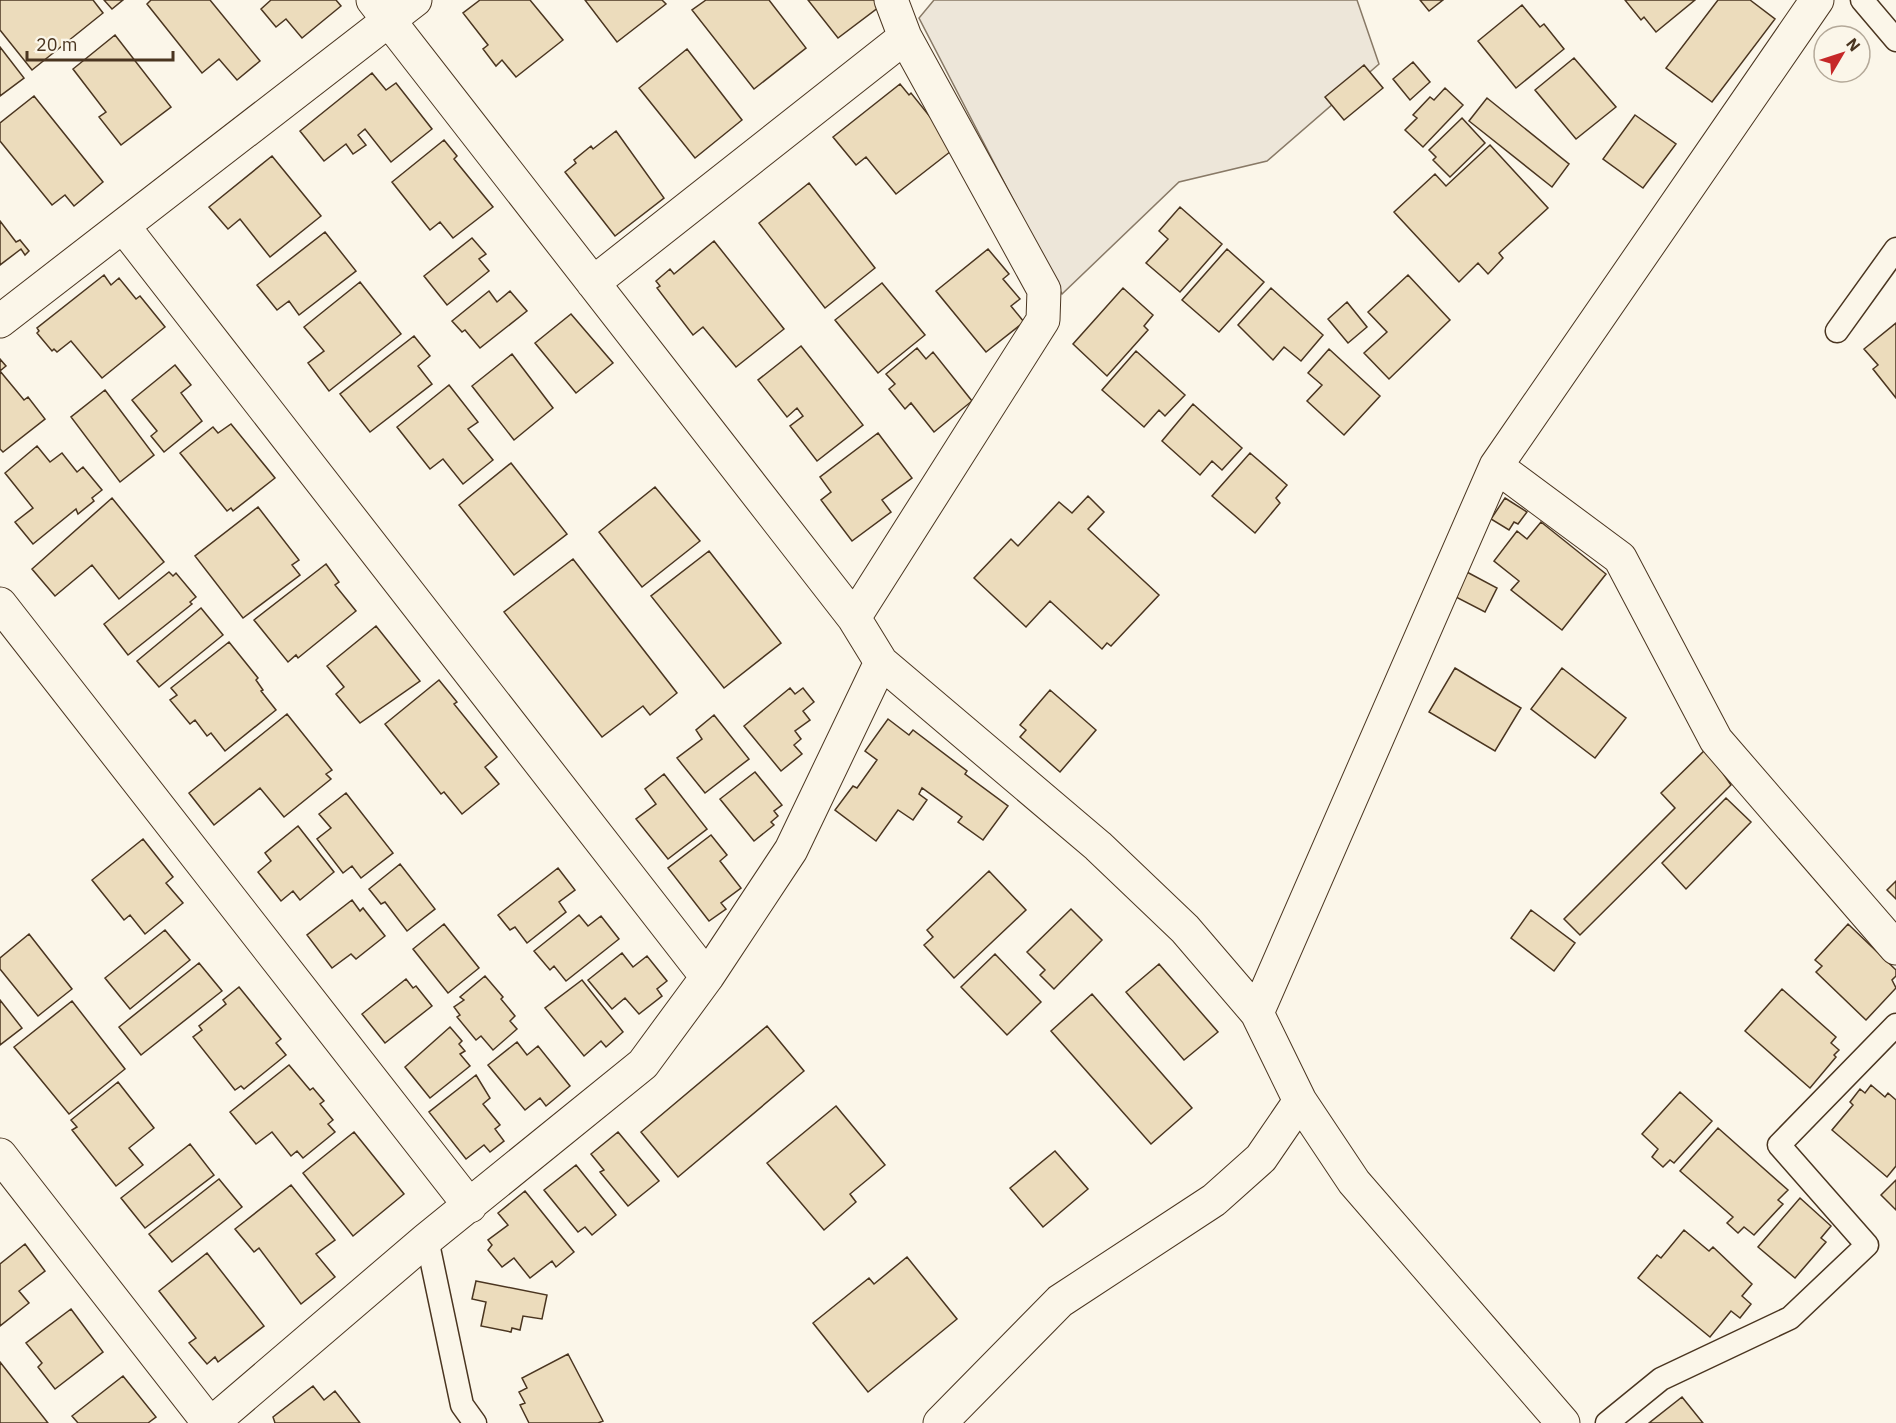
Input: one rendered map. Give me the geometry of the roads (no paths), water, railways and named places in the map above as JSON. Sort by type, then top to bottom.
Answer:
[{"type":"street","points":[[0,321],[123,226],[381,10],[416,0]]},
{"type":"street","points":[[854,618],[1043,320],[1044,290],[905,37],[891,0]]},
{"type":"street","points":[[1257,1013],[1496,466],[1817,0]]},
{"type":"street","points":[[381,10],[854,618],[881,662],[1098,846],[1185,929],[1257,1013],[1300,1101],[1354,1182],[1563,1423]]},
{"type":"street","points":[[593,283],[905,37]]},
{"type":"street","points":[[123,226],[706,978]]},
{"type":"street","points":[[1496,466],[1620,558],[1716,740],[1896,948]]},
{"type":"street","points":[[0,604],[470,1206]]},
{"type":"street","points":[[0,1155],[210,1423],[427,1239],[643,1064],[706,978],[791,850],[881,662]]},
{"type":"street","points":[[939,1423],[1060,1301],[1222,1193],[1261,1158],[1300,1101]]},
{"type":"lane","points":[[1862,0],[1896,40]]},
{"type":"lane","points":[[1837,331],[1894,256]]},
{"type":"lane","points":[[1606,1423],[1661,1379],[1790,1318],[1867,1245],[1779,1145],[1896,1025]]},
{"type":"lane","points":[[427,1239],[462,1406],[475,1423]]}]
